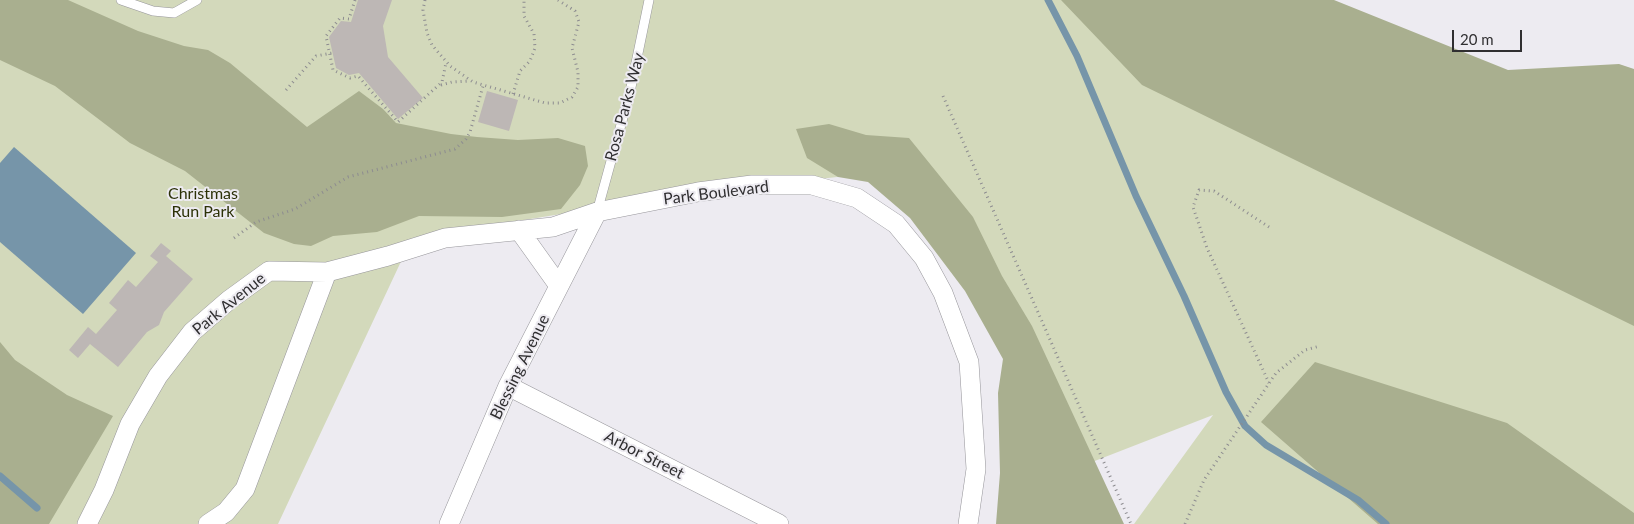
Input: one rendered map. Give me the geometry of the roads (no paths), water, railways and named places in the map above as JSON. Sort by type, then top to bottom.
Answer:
[{"type":"street","name":"Park Boulevard","points":[[596,212],[698,192],[752,185],[812,185],[857,198],[896,224],[924,258],[944,293],[969,362],[976,469],[968,524]]},
{"type":"street","name":"Park Avenue","points":[[87,524],[104,490],[130,424],[158,376],[192,332],[229,300],[269,271],[327,272],[388,256],[445,238],[553,227],[596,212]]},
{"type":"street","name":"Blessing Avenue","points":[[449,524],[508,386],[596,212]]},
{"type":"street","points":[[519,230],[559,286]]},
{"type":"street","points":[[208,524],[226,512],[245,489],[327,272]]},
{"type":"street","name":"Arbor Street","points":[[508,386],[779,524]]},
{"type":"lane","points":[[121,0],[153,11],[174,13],[197,0]]},
{"type":"lane","name":"Rosa Parks Way","points":[[596,212],[630,92],[649,0]]},
{"type":"water","points":[[14,147],[136,253],[83,314],[0,242],[0,163]]},
{"type":"waterway","points":[[1048,0],[1077,56],[1136,196],[1184,296],[1226,392],[1245,426],[1266,445],[1358,500],[1386,524]]},
{"type":"waterway","points":[[0,476],[37,508]]},
{"type":"park label","name":"Christmas Run Park","points":[[203,203]]}]
